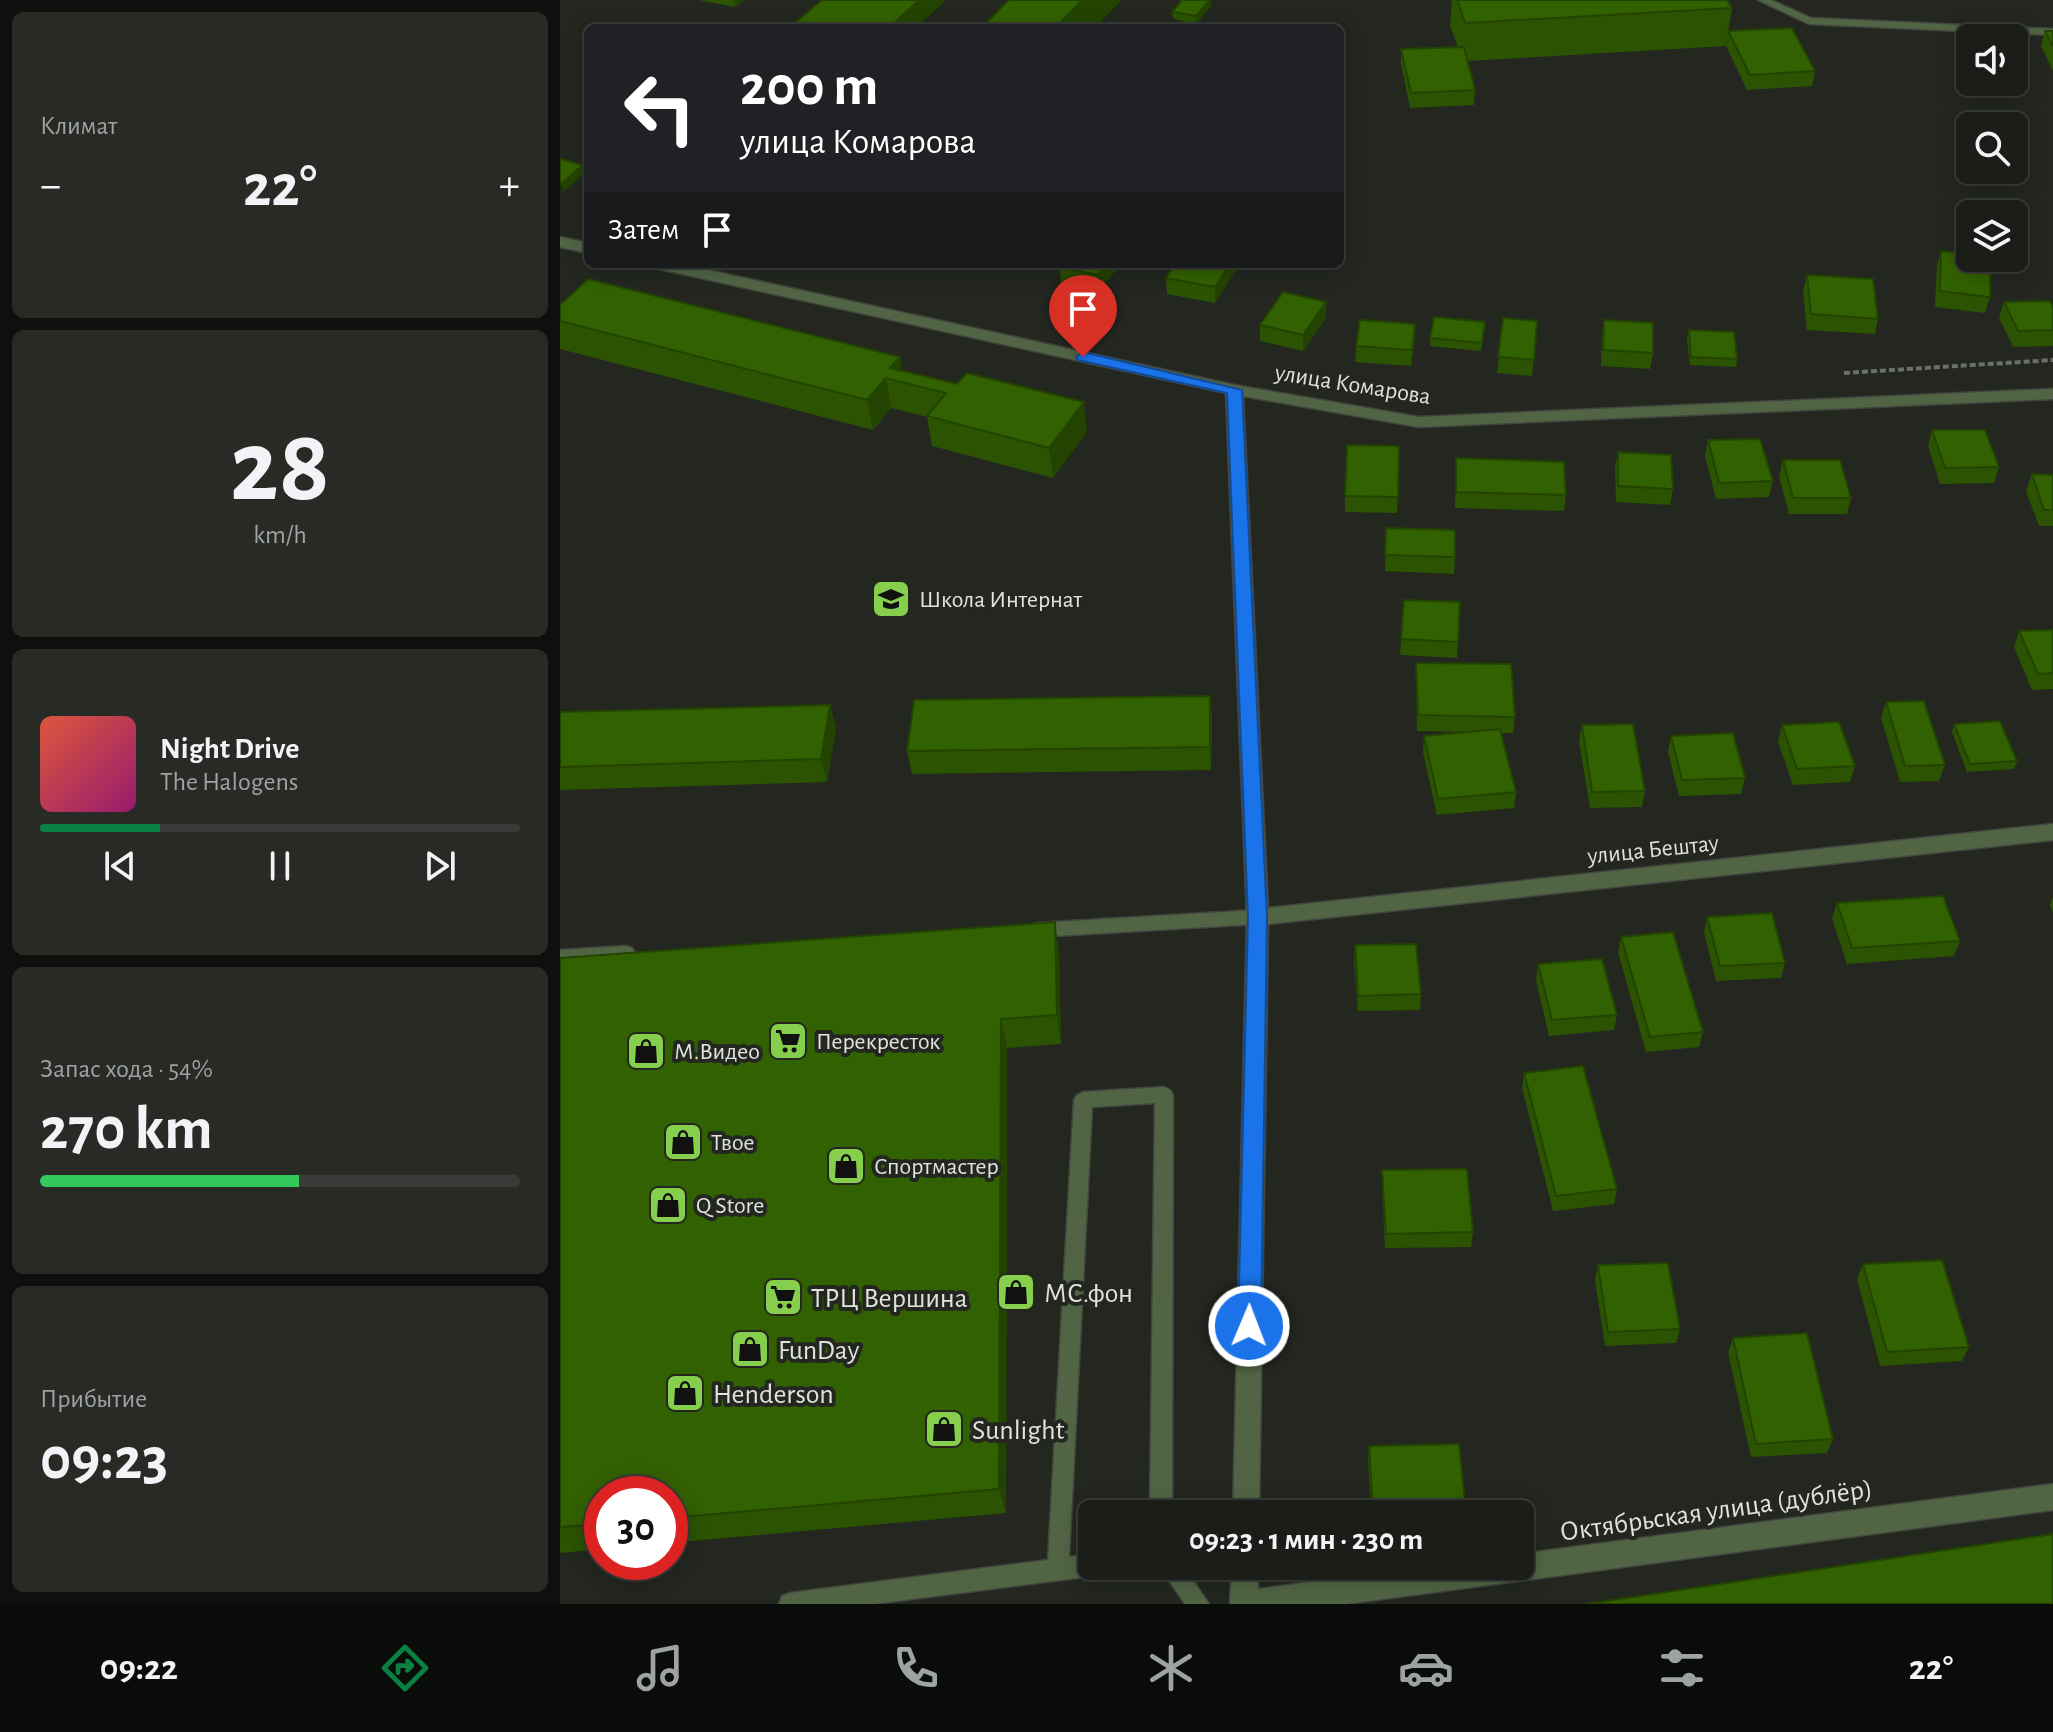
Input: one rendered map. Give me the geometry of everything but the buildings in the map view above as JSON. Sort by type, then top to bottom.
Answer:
[{"type":"street","points":[[560,242],[584,247]]},
{"type":"street","name":"улица Комарова","points":[[677,268],[1234,390],[1419,422],[2053,394]]},
{"type":"street","points":[[1234,390],[1258,917],[1246,1500]]},
{"type":"street","name":"улица Бештау","points":[[1258,917],[2053,832]]},
{"type":"street","name":"Октябрьская улица (дублёр)","points":[[1244,1604],[2053,1497]]},
{"type":"street","points":[[1244,1604],[1245,1580]]},
{"type":"lane","points":[[1763,0],[1809,21],[2053,32]]},
{"type":"lane","points":[[1020,931],[1258,917]]},
{"type":"lane","points":[[560,957],[639,953]]},
{"type":"lane","points":[[1058,1568],[1083,1100],[1164,1095],[1161,1500]]},
{"type":"lane","points":[[790,1604],[1078,1566]]},
{"type":"lane","points":[[1180,1580],[1198,1604]]},
{"type":"path","points":[[1834,373],[2053,360]]},
{"type":"place","name":"Школа Интернат","points":[[891,599]]},
{"type":"place","name":"Перекресток","points":[[788,1041]]},
{"type":"place","name":"М.Видео","points":[[646,1051]]},
{"type":"place","name":"Твое","points":[[683,1142]]},
{"type":"place","name":"Спортмастер","points":[[846,1166]]},
{"type":"place","name":"Q Store","points":[[668,1205]]},
{"type":"place","name":"МС.фон","points":[[1016,1292]]},
{"type":"place","name":"ТРЦ Вершина","points":[[783,1297]]},
{"type":"place","name":"FunDay","points":[[750,1349]]},
{"type":"place","name":"Henderson","points":[[685,1393]]},
{"type":"place","name":"Sunlight","points":[[944,1429]]},
{"type":"route","points":[[1083,357],[1234,390],[1258,917],[1249,1326]]}]
